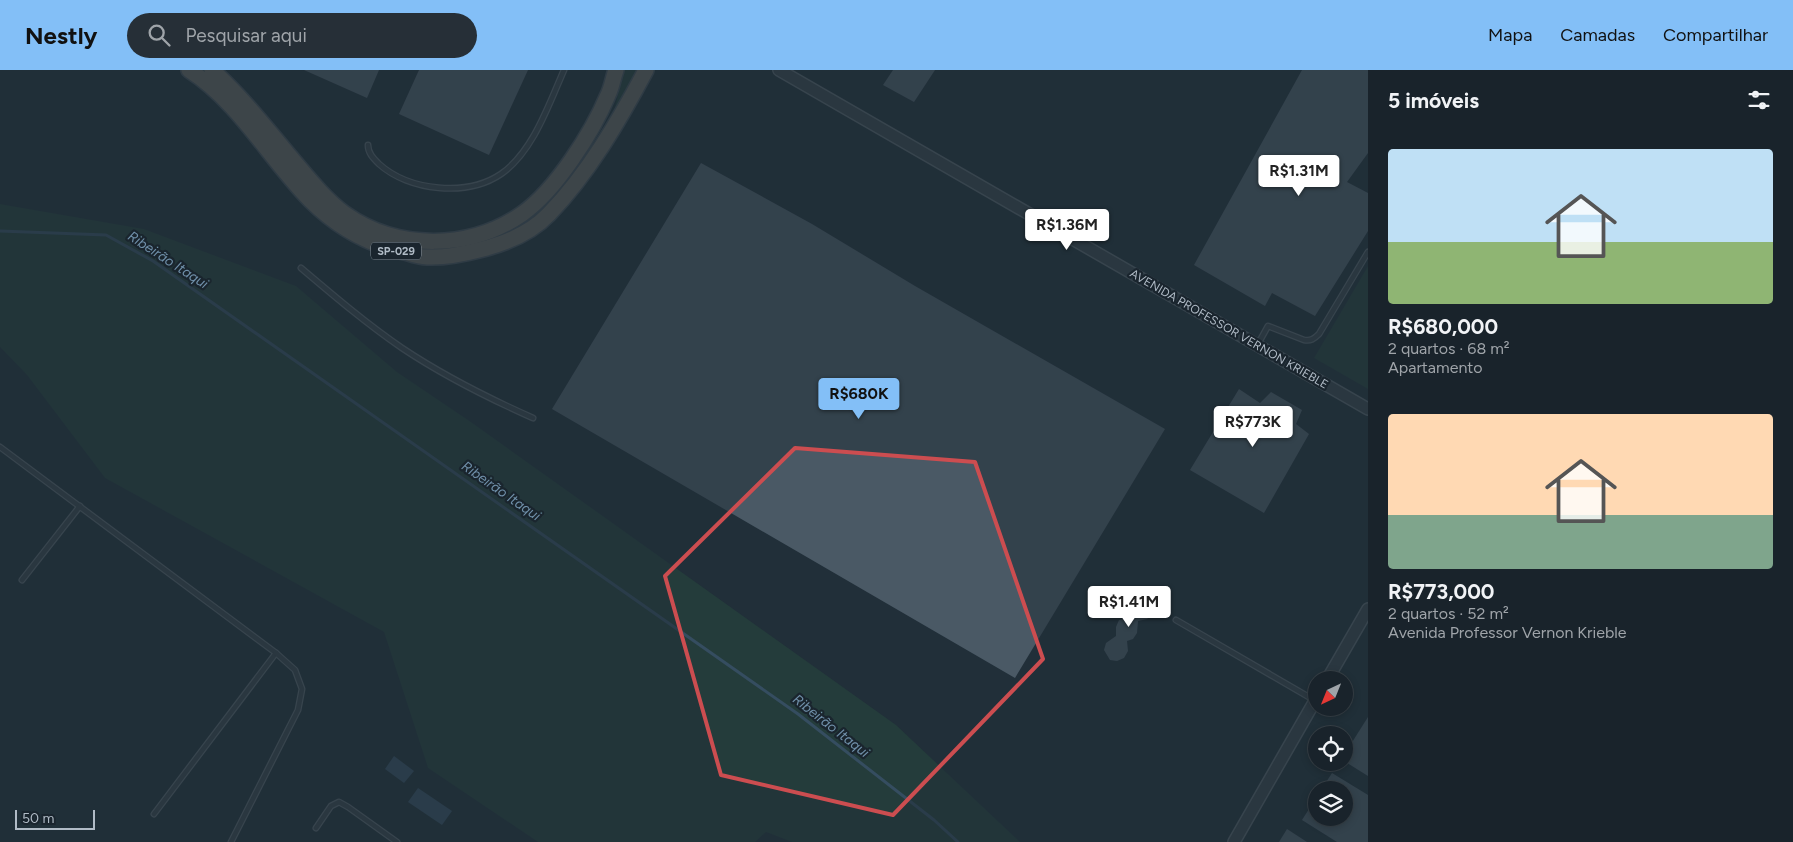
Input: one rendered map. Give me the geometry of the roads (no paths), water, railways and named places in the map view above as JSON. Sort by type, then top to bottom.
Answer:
[{"type":"highway","name":"SP-029","points":[[189,70],[216,91],[239,114],[280,167],[311,201],[336,222],[367,241],[391,250],[426,257],[459,255],[495,246],[524,233],[548,215],[573,186],[593,158],[634,93],[646,70]]},
{"type":"highway","name":"SP-029","points":[[212,70],[246,103],[318,189],[346,214],[365,226],[390,235],[416,241],[438,242],[460,240],[485,233],[523,213],[537,200],[564,170],[599,114],[609,93],[616,70]]},
{"type":"highway","name":"SP-029","points":[[227,70],[249,93],[306,161],[346,214]]},
{"type":"highway","name":"SP-029","points":[[634,93],[656,70]]},
{"type":"street","name":"AVENIDA PROFESSOR VERNON KRIEBLE","points":[[779,70],[1368,409]]},
{"type":"street","points":[[1332,671],[1368,609]]},
{"type":"street","points":[[1234,842],[1308,713]]},
{"type":"lane","points":[[368,145],[369,152],[373,158],[383,168],[401,179],[424,186],[462,188],[483,183],[501,174],[516,162],[526,149],[564,70]]},
{"type":"lane","points":[[1257,345],[1268,326],[1304,340],[1309,341],[1315,338],[1368,252]]},
{"type":"lane","points":[[301,268],[360,318],[403,349],[488,398],[533,418]]},
{"type":"lane","points":[[0,447],[276,653],[294,670],[302,689],[298,710],[231,842]]},
{"type":"lane","points":[[22,580],[80,506]]},
{"type":"lane","points":[[1176,620],[1308,694]]},
{"type":"lane","points":[[154,814],[276,653]]},
{"type":"lane","points":[[316,828],[331,806],[339,802],[397,842]]},
{"type":"water","points":[[394,756],[414,771],[404,783],[385,769]]},
{"type":"water","points":[[418,788],[452,811],[442,825],[408,802]]},
{"type":"waterway","name":"Ribeirão Itaqui","points":[[0,231],[106,235],[153,261],[798,714],[934,820],[958,842]]}]
